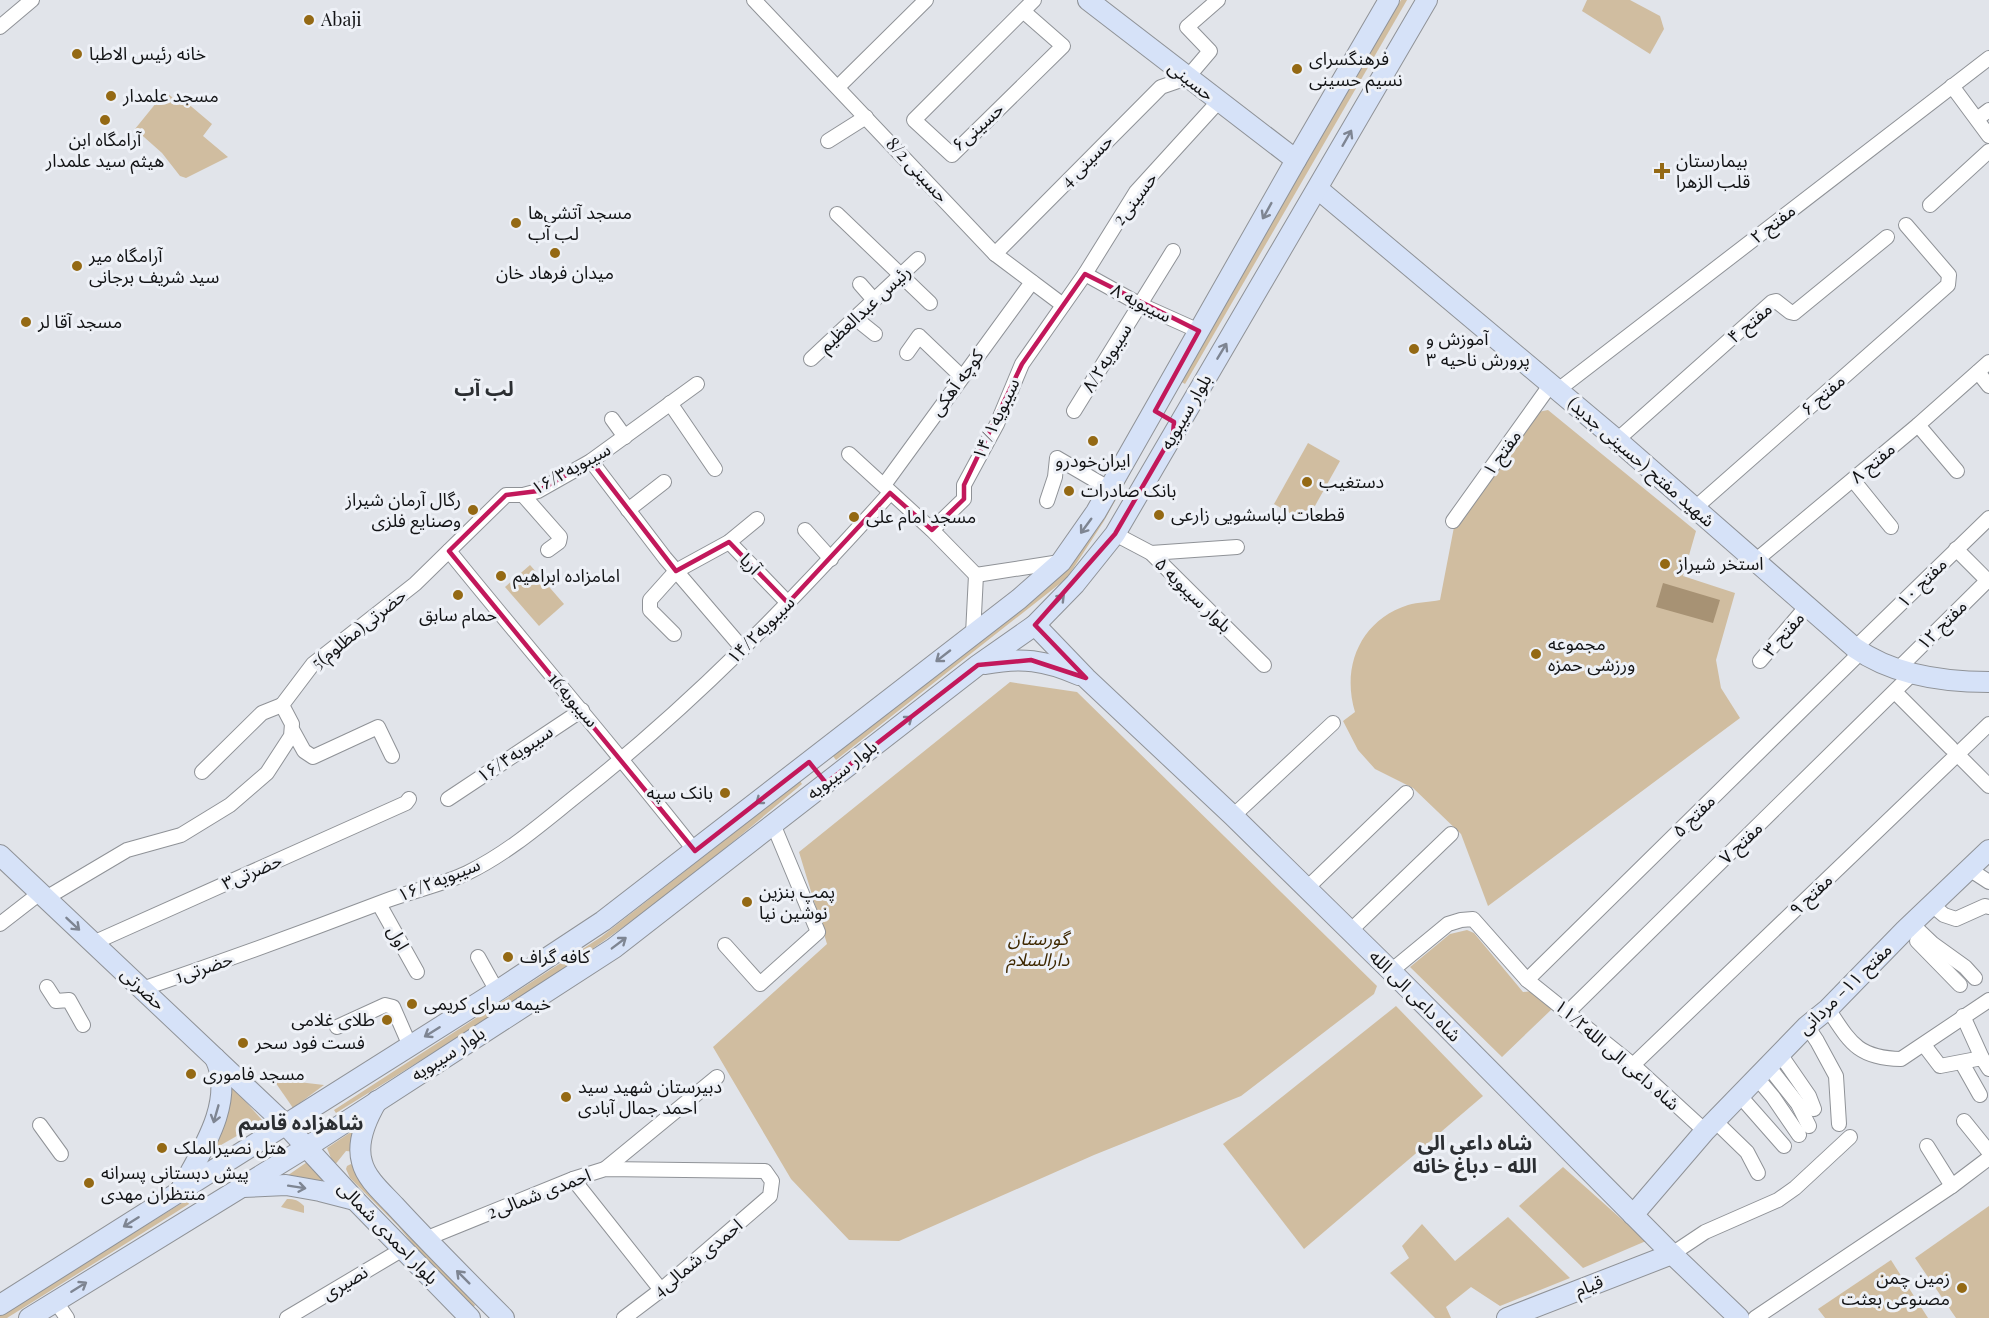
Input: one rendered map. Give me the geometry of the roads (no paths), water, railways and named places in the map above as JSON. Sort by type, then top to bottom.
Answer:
[{"type":"main road","name":"حسینی","points":[[1088,0],[1186,78],[1296,160]]},
{"type":"main road","name":"بلوار سیبویه","points":[[0,1305],[497,991],[603,921],[1019,599],[1061,562],[1110,489],[1389,0]]},
{"type":"main road","name":"بلوار سیبویه","points":[[29,1318],[306,1147],[614,948],[978,665],[1035,625],[1075,584],[1115,534],[1427,0]]},
{"type":"main road","name":"شهید مفتح (حسینی جدید)","points":[[1317,189],[1617,440],[1858,650],[1905,671],[1955,682],[1989,682]]},
{"type":"main road","points":[[1172,380],[1173,390],[1182,397],[1196,395]]},
{"type":"main road","points":[[1152,415],[1161,413],[1168,415],[1174,422],[1173,434]]},
{"type":"main road","name":"شاه داعی الی الله","points":[[1035,625],[1086,678],[1307,888],[1672,1254],[1739,1318]]},
{"type":"main road","points":[[978,665],[1010,659],[1031,660],[1060,667],[1086,678]]},
{"type":"main road","points":[[809,762],[826,783]]},
{"type":"main road","name":"مفتح ۱۱- مردانی","points":[[1633,1215],[1710,1126],[1807,1026],[1828,1009],[1908,927],[1989,850]]},
{"type":"main road","name":"حضرتی","points":[[2,860],[285,1124]]},
{"type":"main road","points":[[180,1191],[206,1143],[217,1114],[221,1081],[220,1069],[215,1058]]},
{"type":"main road","name":"بلوار احمدی شمالی","points":[[377,1101],[367,1118],[360,1156],[362,1165],[374,1183],[425,1239],[504,1318]]},
{"type":"main road","name":"بلوار احمدی شمالی","points":[[285,1124],[470,1318]]},
{"type":"main road","points":[[239,1188],[286,1185],[356,1200]]},
{"type":"main road","name":"قیام","points":[[1507,1318],[1539,1312],[1672,1254]]},
{"type":"street","points":[[0,27],[32,0]]},
{"type":"street","name":"8/2 حسینی","points":[[754,0],[995,254],[1063,305]]},
{"type":"street","points":[[838,87],[926,0]]},
{"type":"street","name":"حسینی۶","points":[[1023,11],[1063,46],[952,155],[914,120],[1023,11],[1034,0]]},
{"type":"street","points":[[1186,78],[1210,51],[1187,27],[1218,0]]},
{"type":"street","name":"مفتح ۲","points":[[1554,387],[1989,58]]},
{"type":"street","name":"حسینی 4","points":[[995,254],[1161,87],[1186,78]]},
{"type":"street","points":[[1952,86],[1989,136]]},
{"type":"street","name":"حسینی2","points":[[1063,305],[1136,192],[1218,102]]},
{"type":"street","points":[[1977,119],[1989,110]]},
{"type":"street","points":[[828,141],[867,117]]},
{"type":"street","points":[[1930,205],[1989,151]]},
{"type":"street","points":[[837,214],[930,303]]},
{"type":"street","name":"مفتح ۶","points":[[1695,508],[1948,285],[1949,275],[1906,225]]},
{"type":"street","name":"مفتح ۴","points":[[1617,440],[1772,302],[1776,301],[1794,313],[1887,237]]},
{"type":"street","name":"سیبویه۸/۲","points":[[1074,411],[1173,251]]},
{"type":"street","name":"رئیس عبدالعظیم","points":[[811,359],[918,259]]},
{"type":"street","name":"سیبویه ۸","points":[[1085,274],[1141,305],[1199,331]]},
{"type":"street","name":"کوچه آهکی","points":[[887,489],[962,377],[1032,282]]},
{"type":"street","points":[[860,284],[874,300]]},
{"type":"street","name":"سیبویه۱۴/۱","points":[[932,530],[964,500],[964,485],[996,424],[1022,364],[1063,305]]},
{"type":"street","points":[[855,318],[874,334]]},
{"type":"street","points":[[908,353],[919,336],[962,377]]},
{"type":"street","name":"مفتح ۸","points":[[1755,561],[1918,425],[1989,362]]},
{"type":"street","points":[[1978,372],[1989,386]]},
{"type":"street","name":"سیبویه۱۶/۳","points":[[449,551],[506,495],[523,495],[538,491],[591,461],[697,384]]},
{"type":"street","name":"مفتح ۱","points":[[1453,521],[1554,387]]},
{"type":"street","points":[[670,403],[715,469]]},
{"type":"street","points":[[612,419],[626,437]]},
{"type":"street","points":[[1918,425],[1957,471]]},
{"type":"street","points":[[849,454],[932,530],[976,575],[973,634]]},
{"type":"street","points":[[1047,501],[1055,477],[1057,458],[1110,489]]},
{"type":"street","points":[[591,461],[676,571],[743,649]]},
{"type":"street","points":[[1853,480],[1891,527]]},
{"type":"street","points":[[628,510],[664,483]]},
{"type":"street","name":"سیبویه۱۴/۲","points":[[623,760],[743,649],[831,559],[887,489]]},
{"type":"street","points":[[523,495],[560,537],[559,542],[548,550]]},
{"type":"street","name":"مفتح ۱۰","points":[[1858,650],[1989,518]]},
{"type":"street","points":[[729,542],[757,519]]},
{"type":"street","points":[[805,530],[831,559]]},
{"type":"street","name":"بلوار سیبویه ۵","points":[[1115,534],[1151,554],[1264,665]]},
{"type":"street","name":"آریا","points":[[674,634],[650,610],[650,600],[676,571],[729,542],[788,603]]},
{"type":"street","points":[[1151,554],[1237,547]]},
{"type":"street","points":[[1956,549],[1988,581]]},
{"type":"street","name":"5حضرتی(مظلوم)","points":[[282,705],[313,664],[415,584],[449,551]]},
{"type":"street","name":"سیبویه16","points":[[449,551],[539,662],[582,710],[695,851]]},
{"type":"street","points":[[976,575],[1061,562]]},
{"type":"street","name":"مفتح ۱۲","points":[[1905,671],[1988,581]]},
{"type":"street","name":"مفتح ۳","points":[[1760,661],[1807,606]]},
{"type":"street","name":"مفتح ۵","points":[[1527,980],[1858,650]]},
{"type":"street","name":"مفتح ۷","points":[[1568,1012],[1895,692],[1905,671]]},
{"type":"street","points":[[1895,692],[1989,786]]},
{"type":"street","points":[[201,772],[262,713],[282,705],[304,751],[313,757],[378,727],[392,756]]},
{"type":"street","name":"سیبویه۱۶/۴","points":[[448,799],[582,710]]},
{"type":"street","points":[[1233,816],[1333,723]]},
{"type":"street","name":"مفتح ۹","points":[[1633,1065],[1954,751],[1989,724]]},
{"type":"street","points":[[0,924],[43,896],[127,850],[181,834],[230,805],[267,772],[293,731]]},
{"type":"street","name":"سیبویه۱۶/۲","points":[[267,946],[466,873],[511,848],[623,760]]},
{"type":"street","points":[[1307,888],[1406,793]]},
{"type":"street","name":"حضرتی۳","points":[[93,943],[409,799]]},
{"type":"street","points":[[725,945],[760,984],[818,932],[773,824]]},
{"type":"street","points":[[1350,932],[1450,834]]},
{"type":"street","points":[[1969,869],[1989,882]]},
{"type":"street","name":"اول","points":[[379,904],[417,972]]},
{"type":"street","points":[[1932,905],[1944,915],[1956,919],[1985,906],[1989,907]]},
{"type":"street","name":"۱۱/۲شاه داعی الی الله","points":[[1391,971],[1448,924],[1473,920],[1527,980],[1710,1126],[1747,1152],[1758,1173]]},
{"type":"street","points":[[1908,927],[1965,967],[1975,978]]},
{"type":"street","points":[[1908,927],[1960,985]]},
{"type":"street","name":"1حضرتی","points":[[142,989],[267,946]]},
{"type":"street","points":[[478,957],[497,991]]},
{"type":"street","points":[[47,987],[56,1001],[69,1000],[83,1025]]},
{"type":"street","points":[[1828,1009],[1851,1042],[1859,1048],[1869,1054],[1901,1059],[1989,1000]]},
{"type":"street","points":[[337,1027],[389,1005],[393,1008],[410,1046]]},
{"type":"street","points":[[1924,1045],[1940,1066],[1986,1063],[1963,1016]]},
{"type":"street","points":[[1807,1026],[1836,1076],[1839,1124]]},
{"type":"street","points":[[1962,1063],[1980,1095]]},
{"type":"street","points":[[1768,1066],[1809,1096],[1814,1109]]},
{"type":"street","points":[[1768,1066],[1798,1104],[1804,1130]]},
{"type":"street","points":[[605,1169],[717,1077]]},
{"type":"street","points":[[1740,1096],[1784,1146]]},
{"type":"street","points":[[1964,1120],[1989,1152]]},
{"type":"street","points":[[40,1125],[61,1154]]},
{"type":"street","points":[[1672,1254],[1705,1232],[1778,1200],[1851,1137]]},
{"type":"street","points":[[1927,1146],[1952,1186]]},
{"type":"street","points":[[1755,1318],[1952,1186],[1989,1158]]},
{"type":"street","name":"2احمدی شمالی","points":[[425,1239],[573,1179],[605,1169],[765,1171],[772,1181],[770,1196]]},
{"type":"street","points":[[573,1179],[662,1290]]},
{"type":"street","name":"4احمدی شمالی","points":[[624,1318],[662,1290],[770,1196]]},
{"type":"street","name":"نصیری","points":[[287,1318],[302,1314],[403,1249]]},
{"type":"street","points":[[56,1302],[67,1318]]},
{"type":"place","name":"Abaji","points":[[309,20]]},
{"type":"place","name":"خانه رئیس الاطبا","points":[[77,54]]},
{"type":"place","name":"فرهنگسرای نسیم حسینی","points":[[1297,69]]},
{"type":"place","name":"مسجد علمدار","points":[[111,96]]},
{"type":"place","name":"آرامگاه ابن هیثم سید علمدار","points":[[105,120]]},
{"type":"place","name":"بیمارستان قلب الزهرا","points":[[1662,171]]},
{"type":"place","name":"مسجد آتشی‌ها لب آب","points":[[516,223]]},
{"type":"place","name":"میدان فرهاد خان","points":[[555,253]]},
{"type":"place","name":"آرامگاه میر سید شریف برجانی","points":[[77,266]]},
{"type":"place","name":"مسجد آقا لر","points":[[26,322]]},
{"type":"place","name":"آموزش و پرورش ناحیه ۳","points":[[1414,349]]},
{"type":"place","name":"ایران‌خودرو","points":[[1093,441]]},
{"type":"place","name":"دستغیب","points":[[1307,482]]},
{"type":"place","name":"بانک صادرات","points":[[1069,491]]},
{"type":"place","name":"رگال آرمان شیراز وصنایع فلزی","points":[[473,510]]},
{"type":"place","name":"قطعات لباسشویی زارعی","points":[[1159,515]]},
{"type":"place","name":"مسجد امام علی","points":[[854,517]]},
{"type":"place","name":"استخر شیراز","points":[[1665,564]]},
{"type":"place","name":"امامزاده ابراهیم","points":[[501,576]]},
{"type":"place","name":"حمام سابق","points":[[458,595]]},
{"type":"place","name":"مجموعه ورزشی حمزه","points":[[1536,654]]},
{"type":"place","name":"بانک سپه","points":[[725,793]]},
{"type":"place","name":"پمپ بنزین نوشین نیا","points":[[747,902]]},
{"type":"place","name":"کافه گراف","points":[[508,957]]},
{"type":"place","name":"خیمه سرای کریمی","points":[[412,1004]]},
{"type":"place","name":"طلای غلامی","points":[[387,1020]]},
{"type":"place","name":"فست فود سحر","points":[[243,1043]]},
{"type":"place","name":"مسجد فاموری","points":[[191,1074]]},
{"type":"place","name":"دبیرستان شهید سید احمد جمال آبادی","points":[[566,1097]]},
{"type":"place","name":"هتل نصیرالملک","points":[[162,1148]]},
{"type":"place","name":"پیش دبستانی پسرانه منتظران مهدی","points":[[89,1183]]},
{"type":"place","name":"زمین چمن مصنوعی بعثت","points":[[1962,1288]]},
{"type":"district","name":"لب آب","points":[[484,389]]},
{"type":"district","name":"شاهزاده قاسم","points":[[301,1123]]},
{"type":"district","name":"شاه داعی الی الله - دباغ خانه","points":[[1475,1154]]},
{"type":"park label","name":"گورستان دارالسلام","points":[[1038,949]]}]
